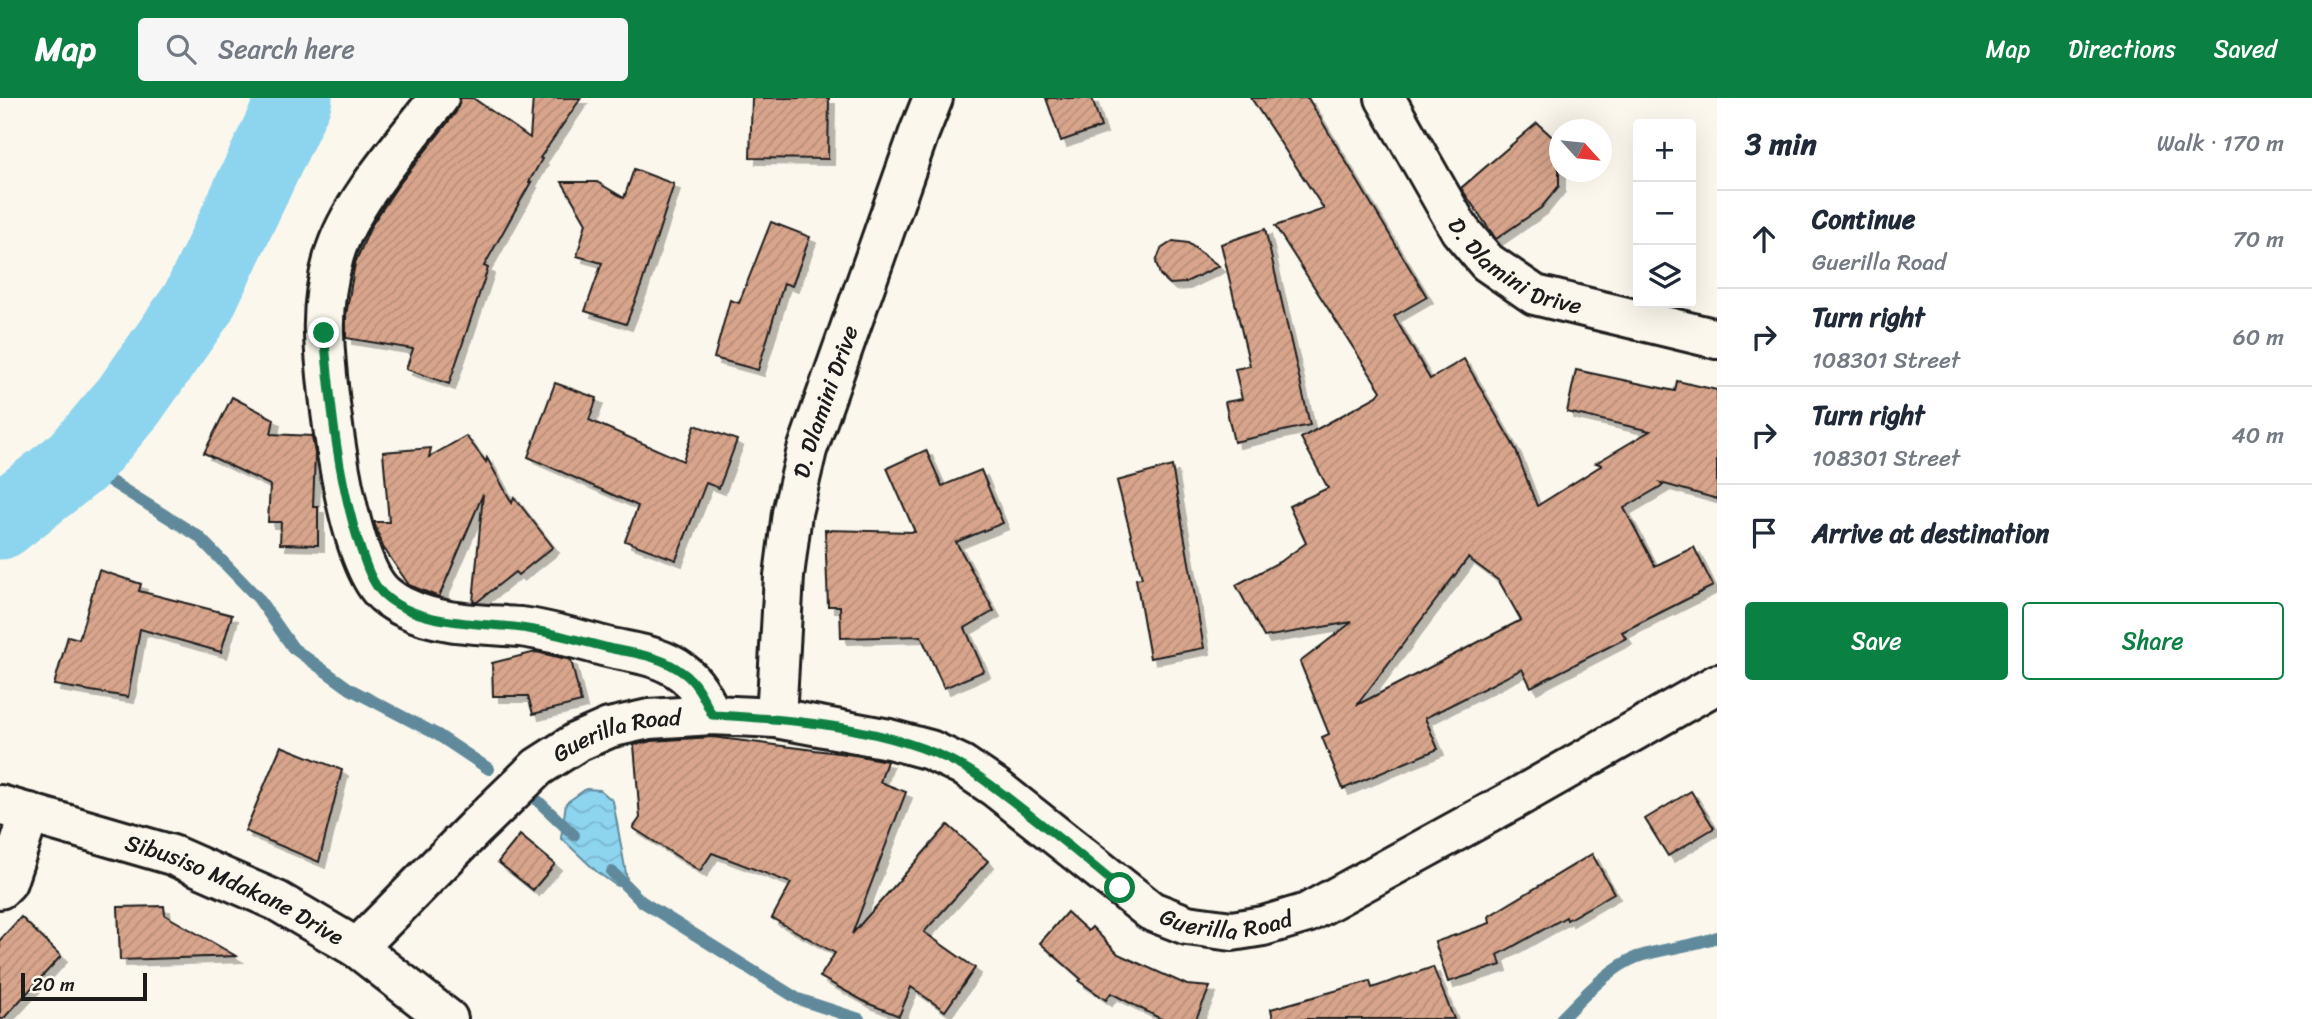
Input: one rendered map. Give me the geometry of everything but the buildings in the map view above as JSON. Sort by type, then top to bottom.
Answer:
[{"type":"street","points":[[439,98],[373,185],[351,219],[335,254],[326,294],[324,333],[334,430],[348,510],[366,566],[383,593],[406,608],[430,617],[524,628],[641,653],[664,661],[683,672],[698,688],[712,715]]},
{"type":"street","name":"D. Dlamini Drive","points":[[776,718],[786,563],[792,513],[807,450],[933,98]]},
{"type":"street","name":"D. Dlamini Drive","points":[[1385,98],[1460,230],[1487,262],[1512,281],[1535,295],[1717,339]]},
{"type":"street","name":"Guerilla Road","points":[[357,948],[538,767],[577,742],[609,728],[649,719],[712,715],[776,718],[889,738],[930,751],[962,765],[996,788],[1151,911],[1187,925],[1232,931],[1307,914],[1717,684]]},
{"type":"street","points":[[0,889],[7,882],[15,809]]},
{"type":"street","name":"Sibusiso Mdakane Drive","points":[[15,809],[172,855],[277,901],[357,948],[448,1019]]},
{"type":"water","points":[[586,789],[600,790],[613,801],[627,879],[617,886],[597,872],[561,838],[566,803]]},
{"type":"waterway","points":[[0,522],[78,461],[129,401],[198,303],[295,98]]},
{"type":"waterway","points":[[78,461],[198,536],[258,598],[293,648],[350,689],[438,735],[489,769]]},
{"type":"waterway","points":[[538,801],[574,835]]},
{"type":"waterway","points":[[612,872],[641,901],[798,999],[859,1019]]},
{"type":"waterway","points":[[1561,1019],[1596,984],[1627,962],[1647,954],[1717,937]]},
{"type":"route","points":[[324,333],[334,430],[348,510],[366,566],[383,593],[406,608],[430,617],[524,628],[641,653],[664,661],[683,672],[698,688],[712,715],[776,718],[834,727],[889,738],[930,751],[962,765],[996,788],[1120,888]]}]
